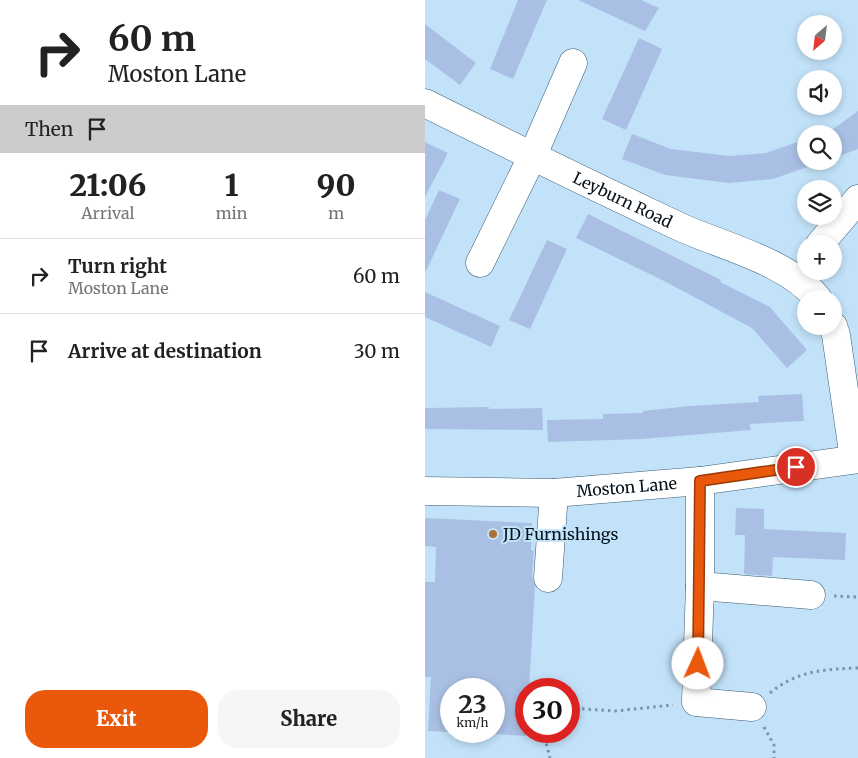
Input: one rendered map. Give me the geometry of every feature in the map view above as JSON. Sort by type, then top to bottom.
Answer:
[{"type":"street","points":[[480,263],[532,157],[573,63]]},
{"type":"street","name":"Leyburn Road","points":[[425,102],[532,157],[681,227],[774,266],[797,269]]},
{"type":"street","points":[[828,235],[858,199]]},
{"type":"street","points":[[837,335],[856,459]]},
{"type":"street","name":"Moston Lane","points":[[425,491],[554,493],[700,481],[856,459]]},
{"type":"street","points":[[700,481],[700,586],[696,702],[752,707]]},
{"type":"street","points":[[549,578],[554,493]]},
{"type":"street","points":[[700,586],[811,595]]},
{"type":"path","points":[[774,758],[774,745],[752,707],[784,681],[817,669],[858,668]]},
{"type":"path","points":[[580,709],[615,711],[696,702]]},
{"type":"path","points":[[546,743],[550,758]]},
{"type":"building","points":[[518,0],[547,0],[513,79],[490,69]]},
{"type":"building","points":[[578,0],[641,0],[659,8],[645,31]]},
{"type":"building","points":[[425,24],[476,63],[460,85],[425,59]]},
{"type":"building","points":[[639,38],[662,49],[626,130],[602,119]]},
{"type":"building","points":[[858,111],[858,149],[842,155],[842,125],[839,125]]},
{"type":"building","points":[[632,134],[671,149],[729,156],[766,153],[797,142],[798,170],[773,179],[729,183],[665,175],[622,159]]},
{"type":"building","points":[[425,142],[448,153],[425,197]]},
{"type":"building","points":[[439,190],[460,199],[425,273],[425,220]]},
{"type":"building","points":[[588,214],[721,280],[720,282],[770,307],[807,350],[787,368],[752,328],[664,281],[576,238]]},
{"type":"building","points":[[547,240],[567,249],[530,329],[509,320]]},
{"type":"building","points":[[425,292],[500,326],[491,347],[425,317]]},
{"type":"building","points":[[802,394],[804,421],[750,424],[751,430],[642,439],[548,442],[547,420],[603,419],[603,414],[643,413],[643,411],[690,406],[759,402],[758,396]]},
{"type":"building","points":[[489,407],[489,409],[542,408],[543,430],[425,429],[425,408]]},
{"type":"building","points":[[736,508],[764,509],[764,529],[846,533],[845,560],[773,557],[772,576],[744,574],[745,535],[735,535]]},
{"type":"building","points":[[425,518],[532,523],[531,550],[534,551],[532,577],[535,586],[530,678],[515,678],[515,735],[505,735],[505,678],[440,678],[440,732],[428,731],[431,677],[425,677],[425,582],[435,582],[436,547],[425,546]]},
{"type":"place","name":"JD Furnishings","points":[[493,534]]},
{"type":"route","points":[[698,664],[700,481],[796,467]]}]
